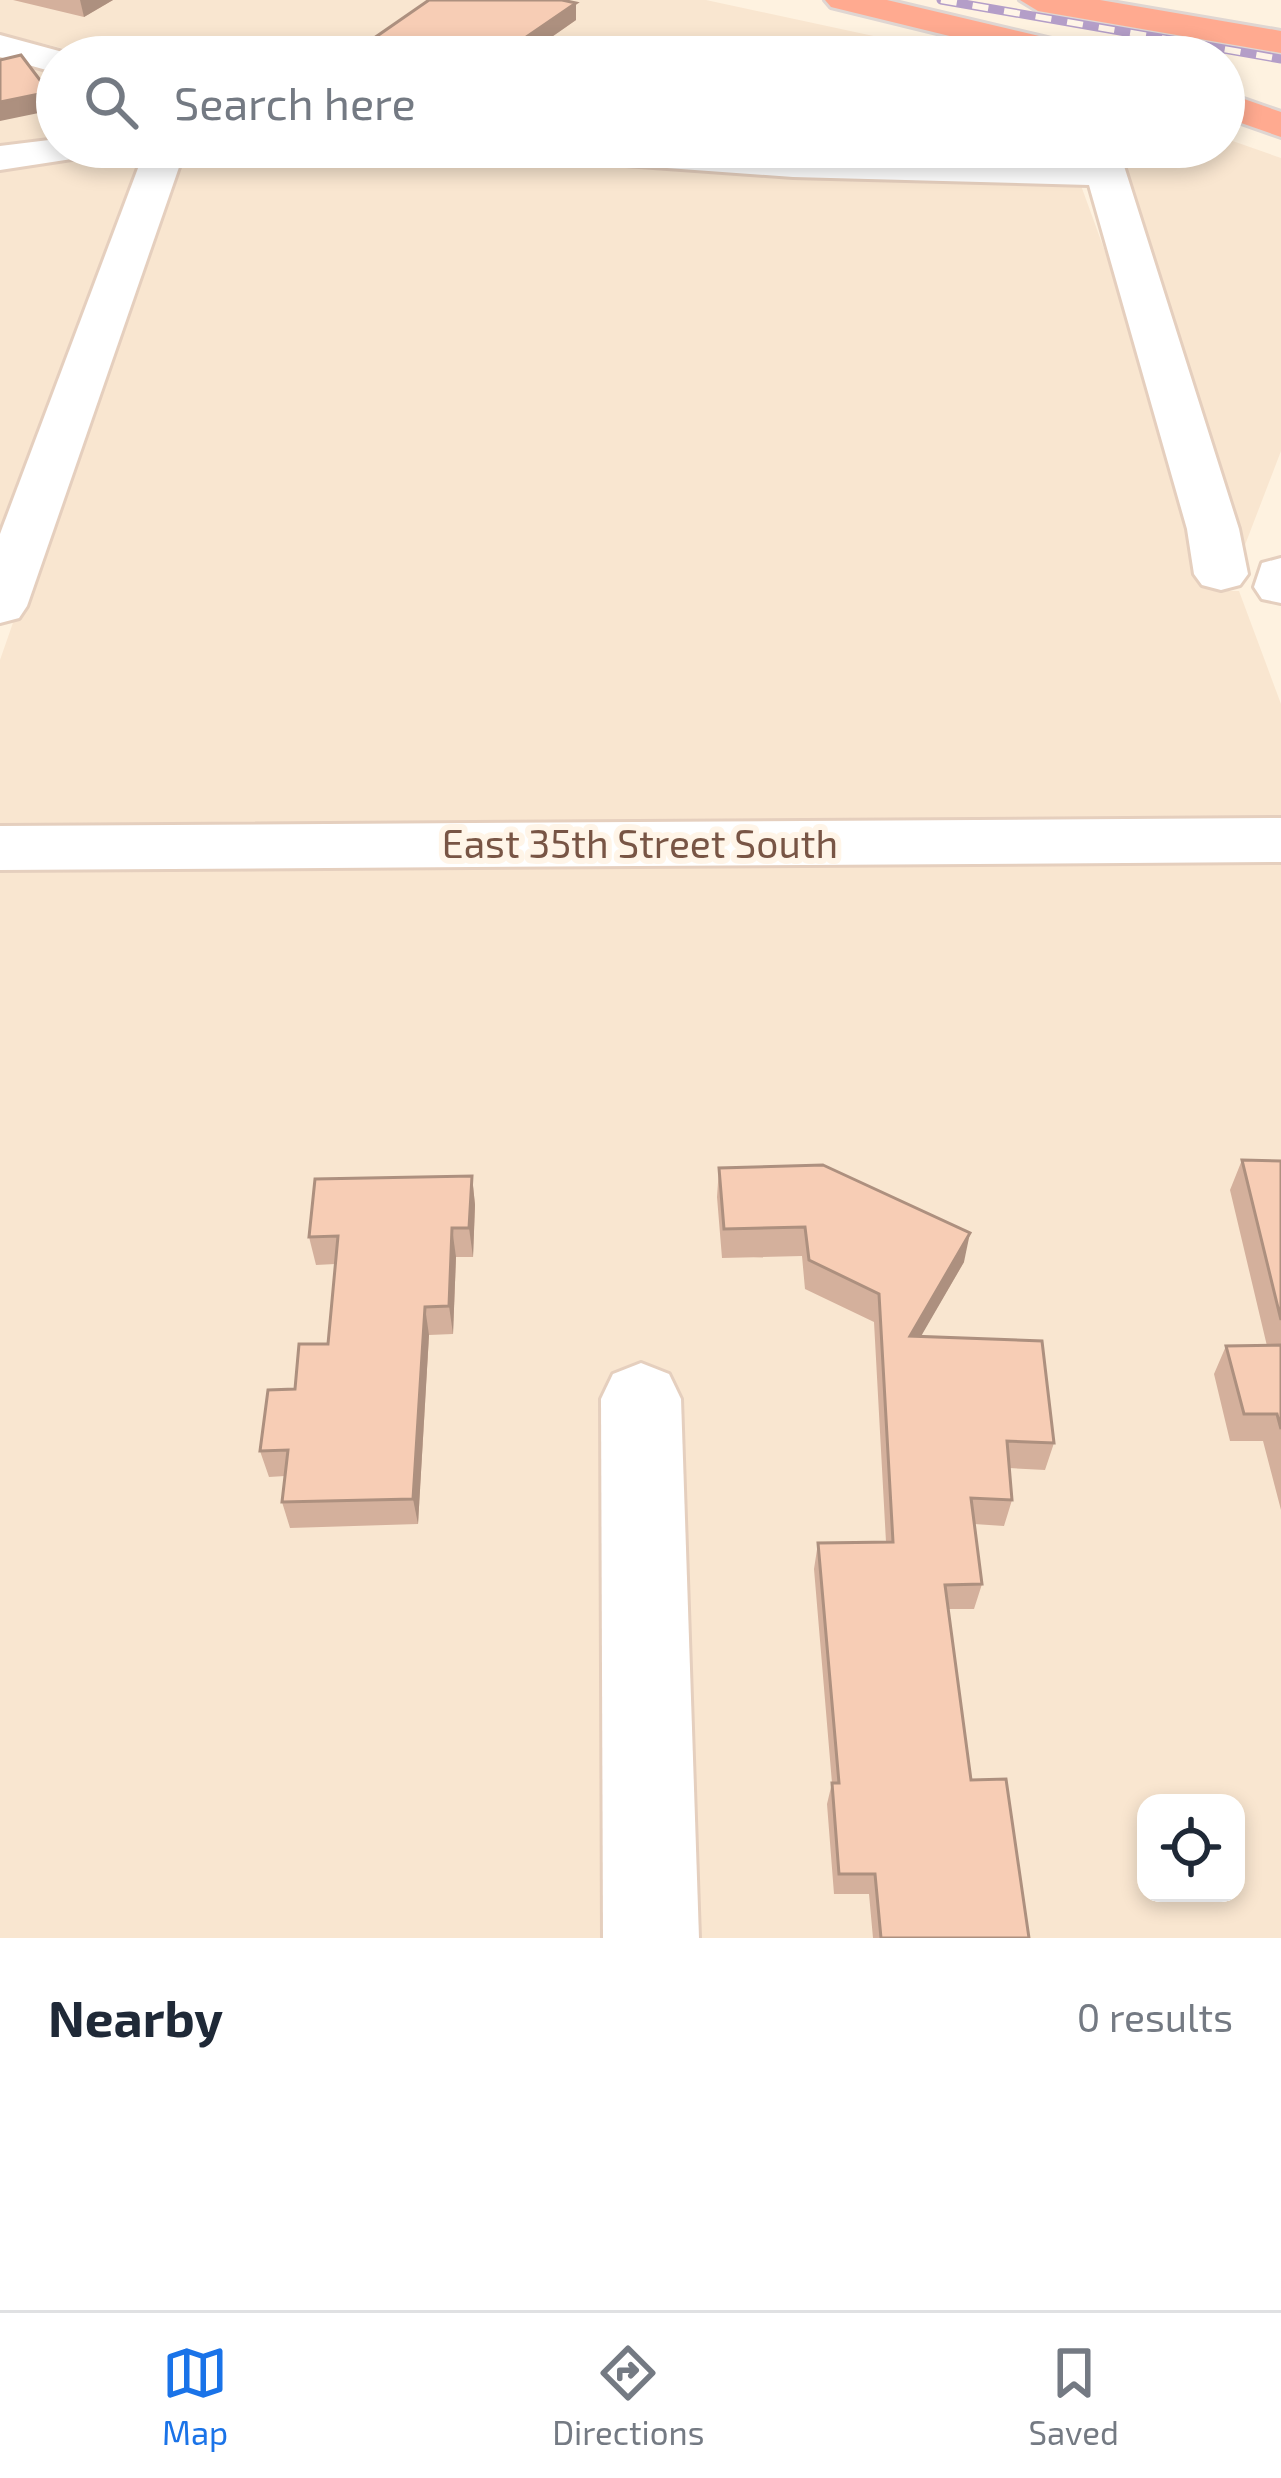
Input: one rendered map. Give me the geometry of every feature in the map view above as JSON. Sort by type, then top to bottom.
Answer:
[{"type":"highway","points":[[843,0],[993,36]]},
{"type":"highway","points":[[1038,0],[1281,42]]},
{"type":"highway","points":[[1245,112],[1281,125]]},
{"type":"street","points":[[0,46],[36,56]]},
{"type":"street","points":[[0,158],[36,153]]},
{"type":"street","points":[[0,606],[158,168]]},
{"type":"street","points":[[1102,168],[1213,529],[1221,574]]},
{"type":"street","points":[[1281,576],[1281,587]]},
{"type":"street","name":"East 35th Street South","points":[[0,848],[1281,840]]},
{"type":"street","points":[[641,1399],[650,1938]]},
{"type":"shaded area","points":[[0,0],[706,0],[873,36],[36,36],[36,42],[0,33]]},
{"type":"shaded area","points":[[0,54],[36,64],[36,143],[0,146]]},
{"type":"shaded area","points":[[1245,145],[1281,158],[1281,451],[1240,558],[1121,168],[1245,168]]},
{"type":"shaded area","points":[[36,162],[36,168],[137,168],[0,548],[0,168]]},
{"type":"shaded area","points":[[172,168],[721,168],[1079,180],[1127,312],[1215,591],[1239,591],[1281,704],[1281,821],[0,834],[0,660]]},
{"type":"shaded area","points":[[1281,859],[1281,1938],[0,1938],[0,868]]},
{"type":"building","points":[[429,0],[576,3],[528,36],[377,36]]},
{"type":"building","points":[[21,55],[36,75],[36,95],[0,102],[0,60]]},
{"type":"building","points":[[1242,1160],[1281,1161],[1281,1320]]},
{"type":"building","points":[[823,1165],[970,1233],[910,1336],[1042,1341],[1054,1443],[1007,1441],[1012,1500],[971,1498],[982,1584],[945,1585],[971,1780],[1006,1779],[1029,1938],[881,1938],[875,1874],[839,1874],[832,1783],[839,1783],[818,1543],[893,1542],[879,1294],[809,1260],[805,1227],[724,1229],[719,1168]]},
{"type":"building","points":[[472,1176],[469,1228],[452,1228],[449,1306],[425,1307],[413,1499],[282,1502],[288,1450],[260,1451],[268,1390],[295,1389],[299,1344],[328,1344],[338,1236],[309,1237],[315,1179]]},
{"type":"building","points":[[1281,1345],[1281,1429],[1277,1414],[1244,1414],[1226,1346]]},
{"type":"railway","points":[[941,0],[1148,36]]},
{"type":"railway","points":[[1245,53],[1281,59]]}]
